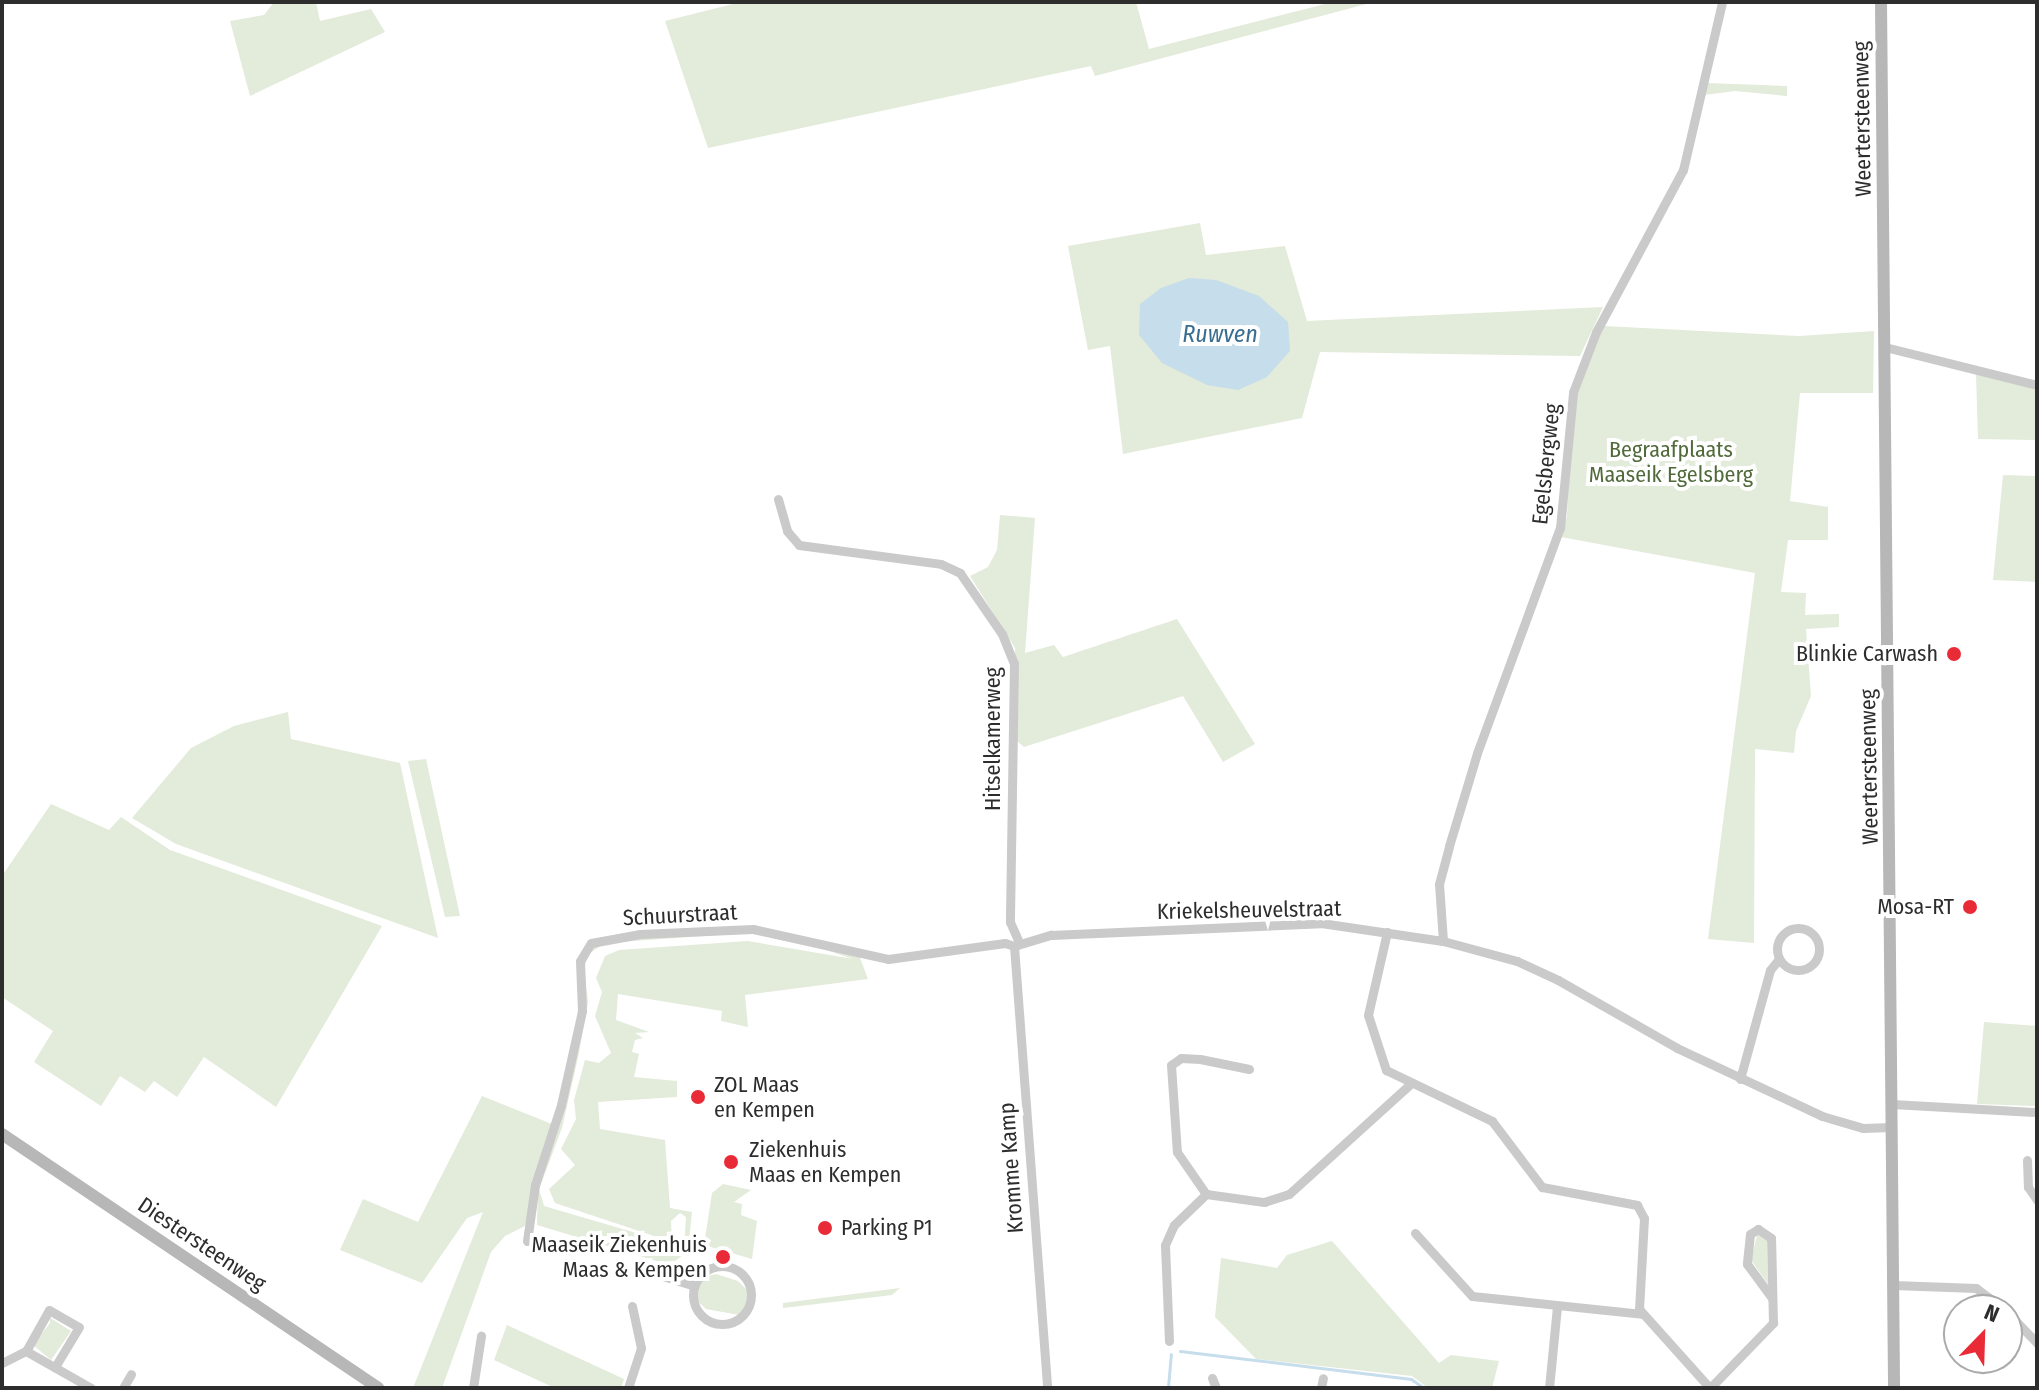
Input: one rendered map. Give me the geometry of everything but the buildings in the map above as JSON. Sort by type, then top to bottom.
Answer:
[{"type":"main road","name":"Weertersteenweg","points":[[1881,2],[1894,1388]]},
{"type":"main road","name":"Diestersteenweg","points":[[2,1134],[378,1388]]},
{"type":"street","name":"Egelsbergweg","points":[[1443,941],[1439,884],[1449,846],[1477,753],[1560,528],[1573,392],[1596,332],[1683,170],[1722,2]]},
{"type":"street","points":[[1885,347],[2037,385]]},
{"type":"street","name":"Hitselkamerweg","points":[[778,499],[787,531],[799,545],[941,564],[960,573],[1002,634],[1014,663],[1010,922],[1017,944]]},
{"type":"street","name":"Kriekelsheuvelstraat","points":[[1017,944],[1051,935],[1321,923],[1443,941],[1517,961],[1740,1079],[1841,1122],[1892,1127]]},
{"type":"street","points":[[1740,1079],[1770,970],[1779,959],[1779,940],[1788,930],[1802,928],[1818,940],[1817,960],[1806,969],[1794,970],[1779,959]]},
{"type":"street","name":"Schuurstraat","points":[[527,1241],[535,1185],[561,1105],[582,1011],[580,961],[591,943],[640,934],[753,929],[888,959],[1017,944]]},
{"type":"street","points":[[1387,932],[1368,1015],[1369,1029],[1386,1070],[1409,1085],[1492,1121],[1542,1187],[1637,1205],[1644,1218],[1636,1298],[1642,1314],[1710,1388],[1771,1330],[1772,1298],[1771,1238],[1758,1229],[1750,1234],[1747,1264],[1772,1298]]},
{"type":"street","name":"Kromme Kamp","points":[[1017,944],[1047,1388]]},
{"type":"street","points":[[1249,1069],[1181,1058],[1171,1065],[1177,1152],[1206,1194],[1264,1202],[1289,1194],[1409,1085]]},
{"type":"street","points":[[1892,1104],[2037,1112]]},
{"type":"street","points":[[2027,1160],[2028,1187],[2037,1200]]},
{"type":"street","points":[[1169,1341],[1165,1245],[1174,1225],[1206,1194]]},
{"type":"street","points":[[1415,1233],[1472,1296],[1642,1314]]},
{"type":"street","points":[[637,1268],[692,1285]]},
{"type":"street","points":[[722,1269],[749,1282],[753,1305],[740,1321],[723,1322],[696,1308],[692,1285],[703,1271],[722,1269]]},
{"type":"street","points":[[1893,1285],[1976,1288],[1984,1294]]},
{"type":"street","points":[[628,1388],[641,1348],[632,1306]]},
{"type":"street","points":[[1549,1388],[1557,1307]]},
{"type":"street","points":[[2,1363],[26,1351],[49,1310],[79,1327],[55,1367]]},
{"type":"street","points":[[2023,1329],[2037,1343]]},
{"type":"street","points":[[473,1388],[481,1336]]},
{"type":"street","points":[[26,1351],[91,1388]]},
{"type":"street","points":[[123,1388],[131,1374]]},
{"type":"green space","points":[[274,2],[316,2],[320,21],[371,9],[385,32],[250,96],[230,21],[264,15]]},
{"type":"green space","points":[[741,2],[1136,2],[1149,49],[1333,2],[1374,2],[1095,76],[1091,66],[708,148],[665,21]]},
{"type":"green space","points":[[1707,83],[1787,86],[1787,96],[1735,91],[1704,95]]},
{"type":"green space","points":[[1200,223],[1206,255],[1285,246],[1307,321],[1603,307],[1580,356],[1320,352],[1302,418],[1123,454],[1110,346],[1088,350],[1068,246]]},
{"type":"green space","name":"Begraafplaats Maaseik Egelsberg","points":[[1604,326],[1799,336],[1874,331],[1873,393],[1800,393],[1790,501],[1828,507],[1828,540],[1788,540],[1781,592],[1806,593],[1805,615],[1839,614],[1839,627],[1806,629],[1811,696],[1796,731],[1794,753],[1755,749],[1754,943],[1708,939],[1755,573],[1561,537],[1567,516],[1572,410],[1585,361]]},
{"type":"green space","points":[[1976,373],[2037,390],[2037,440],[1978,439]]},
{"type":"green space","points":[[2003,475],[2037,476],[2037,582],[1993,580]]},
{"type":"green space","points":[[1000,515],[1035,518],[1025,653],[1054,645],[1063,657],[1177,619],[1255,744],[1223,762],[1183,696],[1024,747],[1017,741],[1015,648],[970,576],[988,567],[997,550]]},
{"type":"green space","points":[[288,712],[291,739],[400,763],[438,938],[176,844],[132,818],[191,748],[234,726]]},
{"type":"green space","points":[[426,759],[460,916],[445,917],[408,761]]},
{"type":"green space","points":[[51,804],[109,830],[121,817],[170,850],[382,926],[276,1107],[204,1057],[177,1097],[154,1081],[145,1092],[120,1076],[101,1106],[34,1062],[53,1031],[2,997],[2,876]]},
{"type":"green space","points":[[749,931],[780,933],[859,955],[868,979],[745,995],[748,1027],[721,1021],[722,1011],[618,994],[616,1020],[649,1032],[635,1033],[643,1038],[635,1040],[632,1052],[639,1054],[634,1077],[677,1081],[677,1097],[598,1102],[600,1129],[665,1140],[670,1208],[692,1212],[688,1251],[670,1265],[537,1225],[538,1187],[563,1111],[585,1010],[582,962],[586,951],[606,940]],"holes":[[[746,933],[787,937],[853,959],[748,941],[619,950],[605,956],[596,978],[602,992],[595,1016],[611,1053],[599,1063],[585,1060],[574,1100],[576,1119],[561,1149],[575,1165],[549,1189],[555,1203],[672,1242],[671,1221],[680,1213],[686,1217],[684,1247],[544,1206],[539,1189],[562,1128],[579,1053],[588,1002],[584,967],[590,953],[605,943]]]},
{"type":"green space","points":[[1984,1022],[2037,1026],[2037,1106],[1977,1104]]},
{"type":"green space","points":[[482,1096],[552,1124],[525,1226],[505,1236],[491,1252],[442,1388],[413,1388],[483,1212],[467,1218],[422,1283],[340,1250],[363,1199],[418,1222]]},
{"type":"green space","points":[[723,1184],[751,1190],[734,1202],[742,1204],[741,1215],[757,1221],[752,1259],[704,1245],[712,1193]]},
{"type":"green space","points":[[1758,1231],[1767,1238],[1768,1284],[1751,1260]]},
{"type":"green space","points":[[1332,1241],[1439,1363],[1451,1355],[1499,1361],[1492,1388],[1428,1388],[1412,1376],[1256,1359],[1215,1317],[1221,1258],[1277,1268],[1287,1255]]},
{"type":"green space","points":[[716,1274],[738,1281],[748,1291],[749,1302],[739,1315],[706,1309],[695,1299],[700,1278]]},
{"type":"green space","points":[[900,1288],[892,1295],[783,1308],[783,1303]]},
{"type":"green space","points":[[49,1317],[71,1331],[51,1360],[33,1345],[50,1323]]},
{"type":"green space","points":[[507,1325],[624,1379],[621,1388],[555,1388],[494,1360]]},
{"type":"water","name":"Ruwven","points":[[1189,278],[1216,280],[1259,296],[1288,322],[1290,351],[1267,377],[1238,390],[1207,385],[1162,363],[1139,335],[1140,304],[1161,288]]},
{"type":"waterway","points":[[1180,1351],[1411,1379],[1424,1388]]},
{"type":"waterway","points":[[1168,1387],[1171,1354]]},
{"type":"place","name":"Blinkie Carwash","points":[[1954,654]]},
{"type":"place","name":"Mosa-RT","points":[[1970,907]]},
{"type":"place","name":"ZOL Maas en Kempen","points":[[698,1097]]},
{"type":"place","name":"Ziekenhuis Maas en Kempen","points":[[731,1162]]},
{"type":"place","name":"Parking P1","points":[[825,1228]]},
{"type":"place","name":"Maaseik Ziekenhuis Maas & Kempen","points":[[723,1257]]}]
